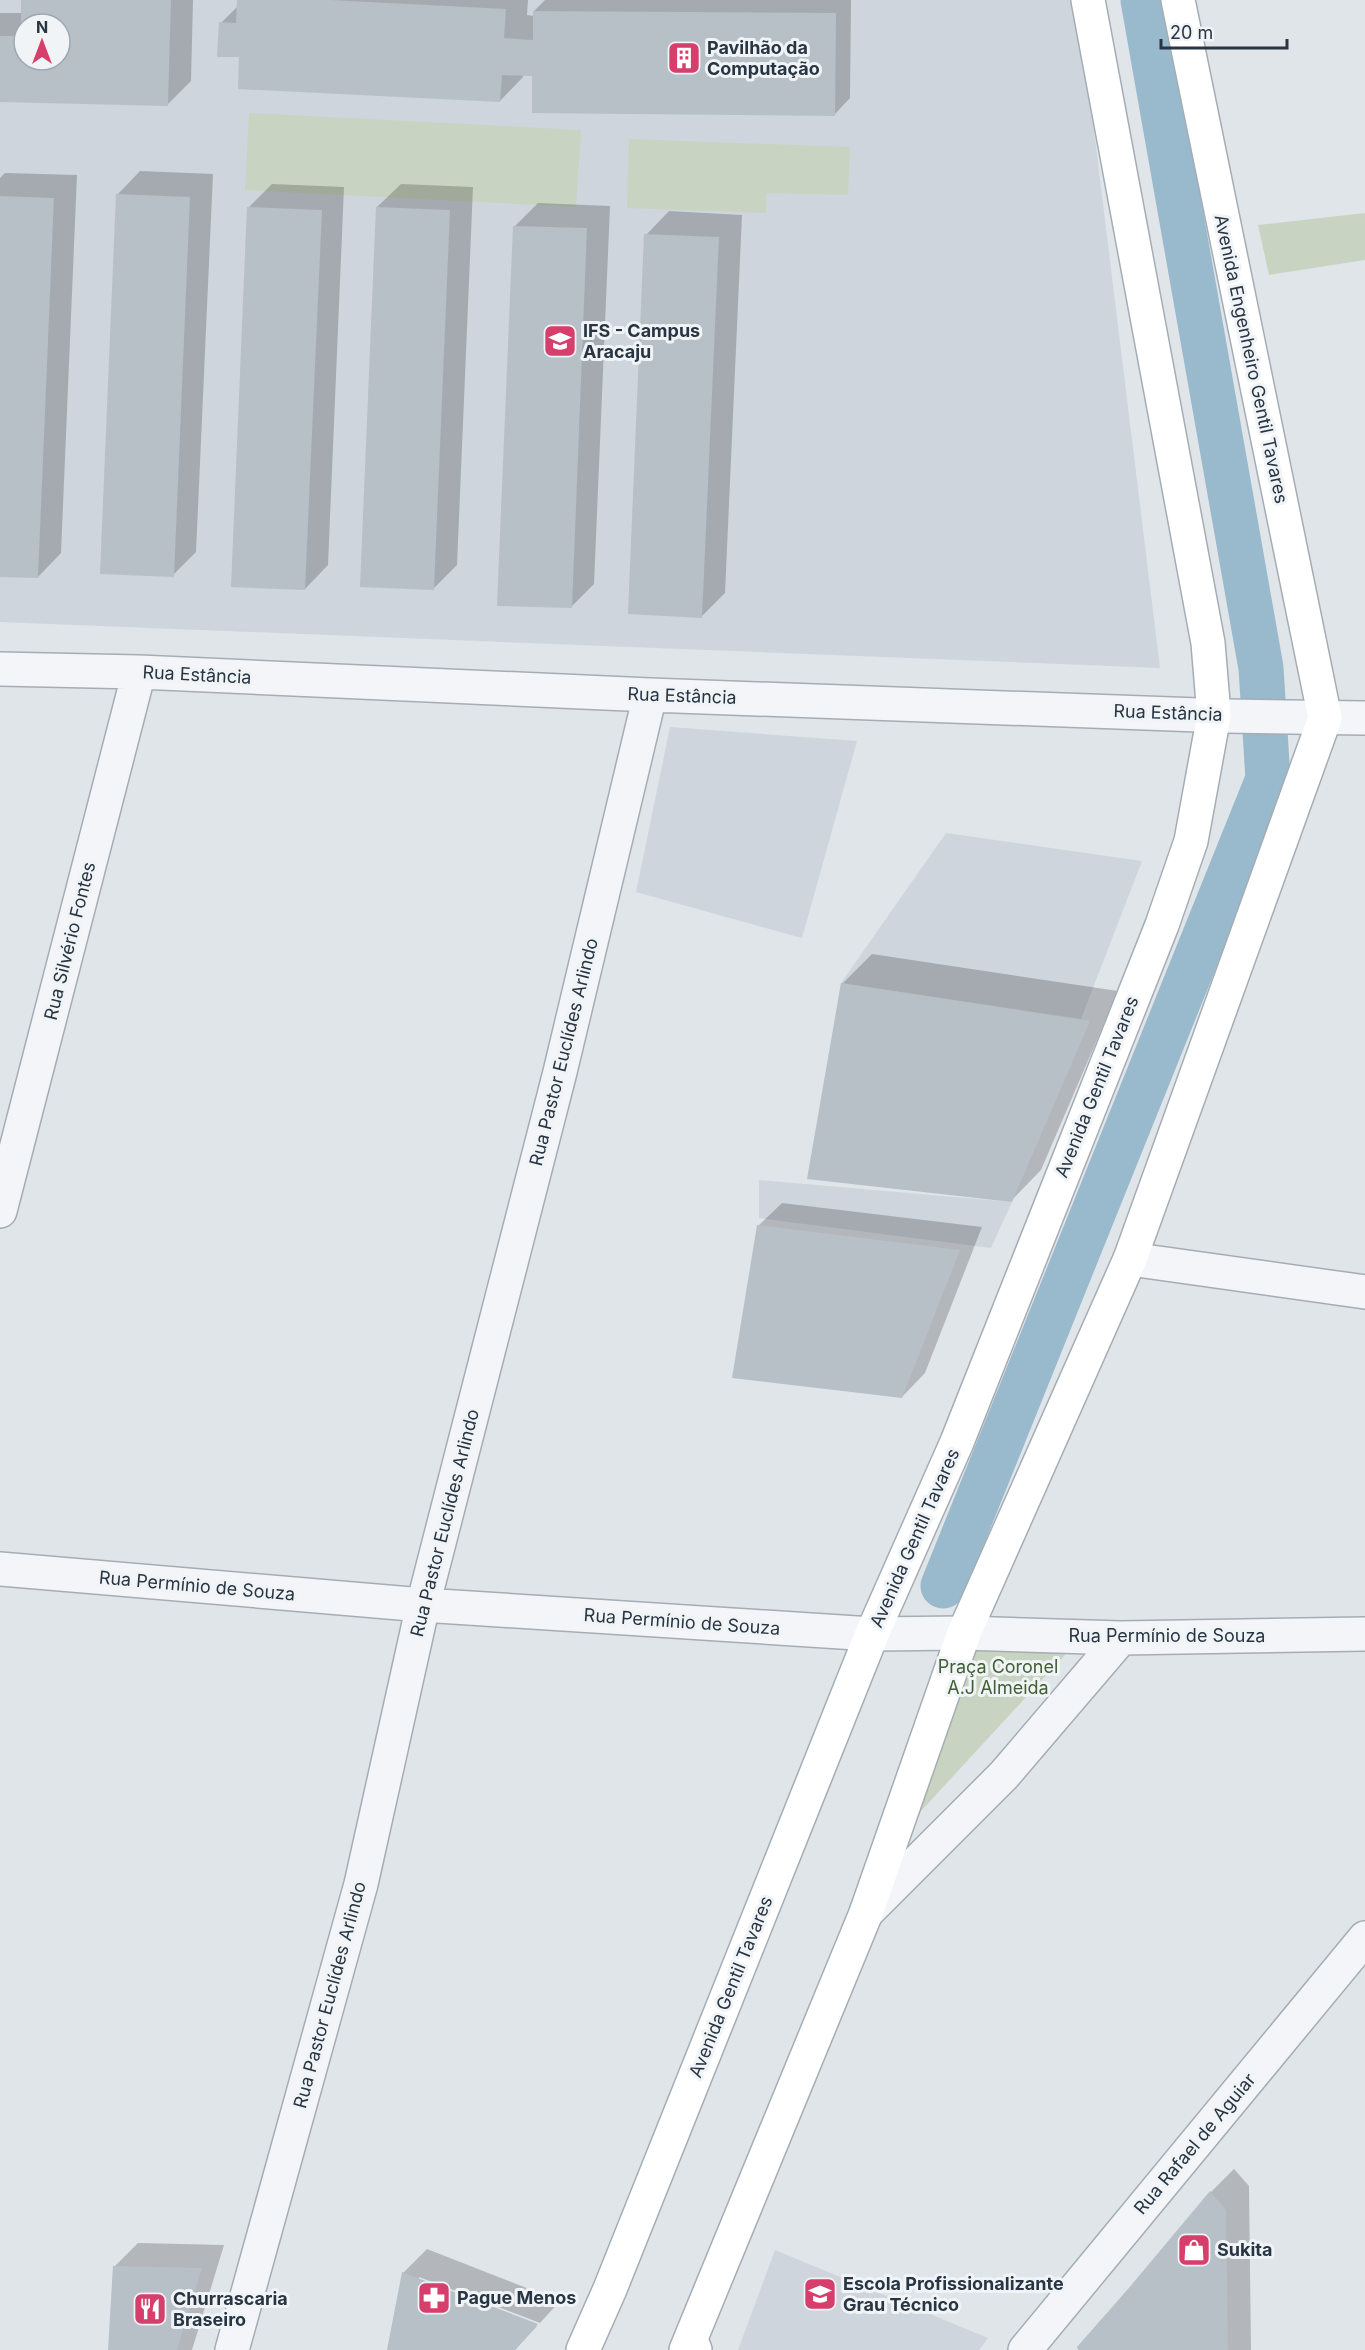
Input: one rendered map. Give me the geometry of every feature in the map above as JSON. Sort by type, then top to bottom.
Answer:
[{"type":"main road","points":[[1088,0],[1195,566],[1220,715]]},
{"type":"main road","name":"Avenida Engenheiro Gentil Tavares","points":[[1178,0],[1317,717]]},
{"type":"main road","name":"Avenida Gentil Tavares","points":[[583,2350],[879,1634],[1162,925],[1191,841],[1220,715]]},
{"type":"main road","points":[[691,2347],[866,1913],[958,1633],[1130,1259],[1317,717]]},
{"type":"street","name":"Rua Estância","points":[[0,669],[139,672],[1220,715],[1365,718]]},
{"type":"street","name":"Rua Silvério Fontes","points":[[0,1211],[139,672]]},
{"type":"street","name":"Rua Pastor Euclídes Arlindo","points":[[232,2350],[361,1884],[423,1605],[560,1072],[650,694]]},
{"type":"street","points":[[1130,1259],[1365,1292]]},
{"type":"street","name":"Rua Permínio de Souza","points":[[0,1569],[423,1605],[879,1634],[958,1633],[1121,1638],[1365,1634]]},
{"type":"street","points":[[866,1913],[1004,1775],[1121,1638]]},
{"type":"street","name":"Rua Rafael de Aguiar","points":[[1025,2350],[1365,1938]]},
{"type":"shaded area","name":"IFS - Campus Aracaju","points":[[0,0],[1078,0],[1160,668],[0,622]]},
{"type":"shaded area","points":[[670,727],[857,741],[802,938],[636,892]]},
{"type":"shaded area","points":[[946,833],[1142,861],[1081,1019],[841,983]]},
{"type":"shaded area","points":[[759,1180],[1012,1202],[991,1248],[759,1218]]},
{"type":"shaded area","name":"Escola Profissionalizante Grau Técnico","points":[[775,2250],[988,2338],[979,2350],[738,2350]]},
{"type":"green space","points":[[249,113],[581,130],[576,207],[245,190]]},
{"type":"green space","points":[[629,139],[850,147],[848,195],[766,193],[766,213],[627,208]]},
{"type":"green space","points":[[1365,213],[1365,260],[1269,275],[1258,225]]},
{"type":"green space","name":"Praça Coronel A.J Almeida","points":[[975,1644],[1074,1645],[898,1836]]},
{"type":"building","points":[[21,0],[171,0],[168,106],[0,102],[0,36],[12,36],[12,72],[72,72],[72,12],[21,12]]},
{"type":"building","points":[[237,0],[330,0],[506,9],[504,38],[533,40],[533,11],[836,13],[835,116],[532,113],[532,76],[502,75],[500,102],[238,89],[239,57],[217,57],[219,22],[236,23]]},
{"type":"building","points":[[116,194],[190,197],[174,577],[100,574]]},
{"type":"building","points":[[0,196],[54,198],[38,578],[0,577]]},
{"type":"building","points":[[247,207],[322,210],[305,590],[231,587]]},
{"type":"building","points":[[376,207],[450,210],[434,590],[360,587]]},
{"type":"building","points":[[513,226],[587,228],[572,608],[497,606]]},
{"type":"building","points":[[644,234],[719,237],[702,618],[628,614]]},
{"type":"building","points":[[841,983],[1090,1021],[1012,1202],[807,1179]]},
{"type":"building","points":[[757,1225],[960,1250],[902,1398],[732,1378]]},
{"type":"building","name":"Sukita","points":[[1210,2191],[1226,2210],[1228,2350],[1078,2350],[1077,2347]]},
{"type":"building","name":"Churrascaria Braseiro","points":[[113,2266],[202,2268],[177,2350],[108,2350]]},
{"type":"building","name":"Pague Menos","points":[[402,2272],[538,2324],[515,2350],[387,2350]]},
{"type":"waterway","points":[[943,1586],[1268,779],[1261,668],[1143,0]]},
{"type":"place","name":"Pavilhão da Computação","points":[[684,58]]},
{"type":"place","name":"IFS - Campus Aracaju","points":[[560,341]]},
{"type":"place","name":"Sukita","points":[[1194,2250]]},
{"type":"place","name":"Escola Profissionalizante Grau Técnico","points":[[820,2294]]},
{"type":"place","name":"Pague Menos","points":[[434,2298]]},
{"type":"place","name":"Churrascaria Braseiro","points":[[150,2309]]}]
